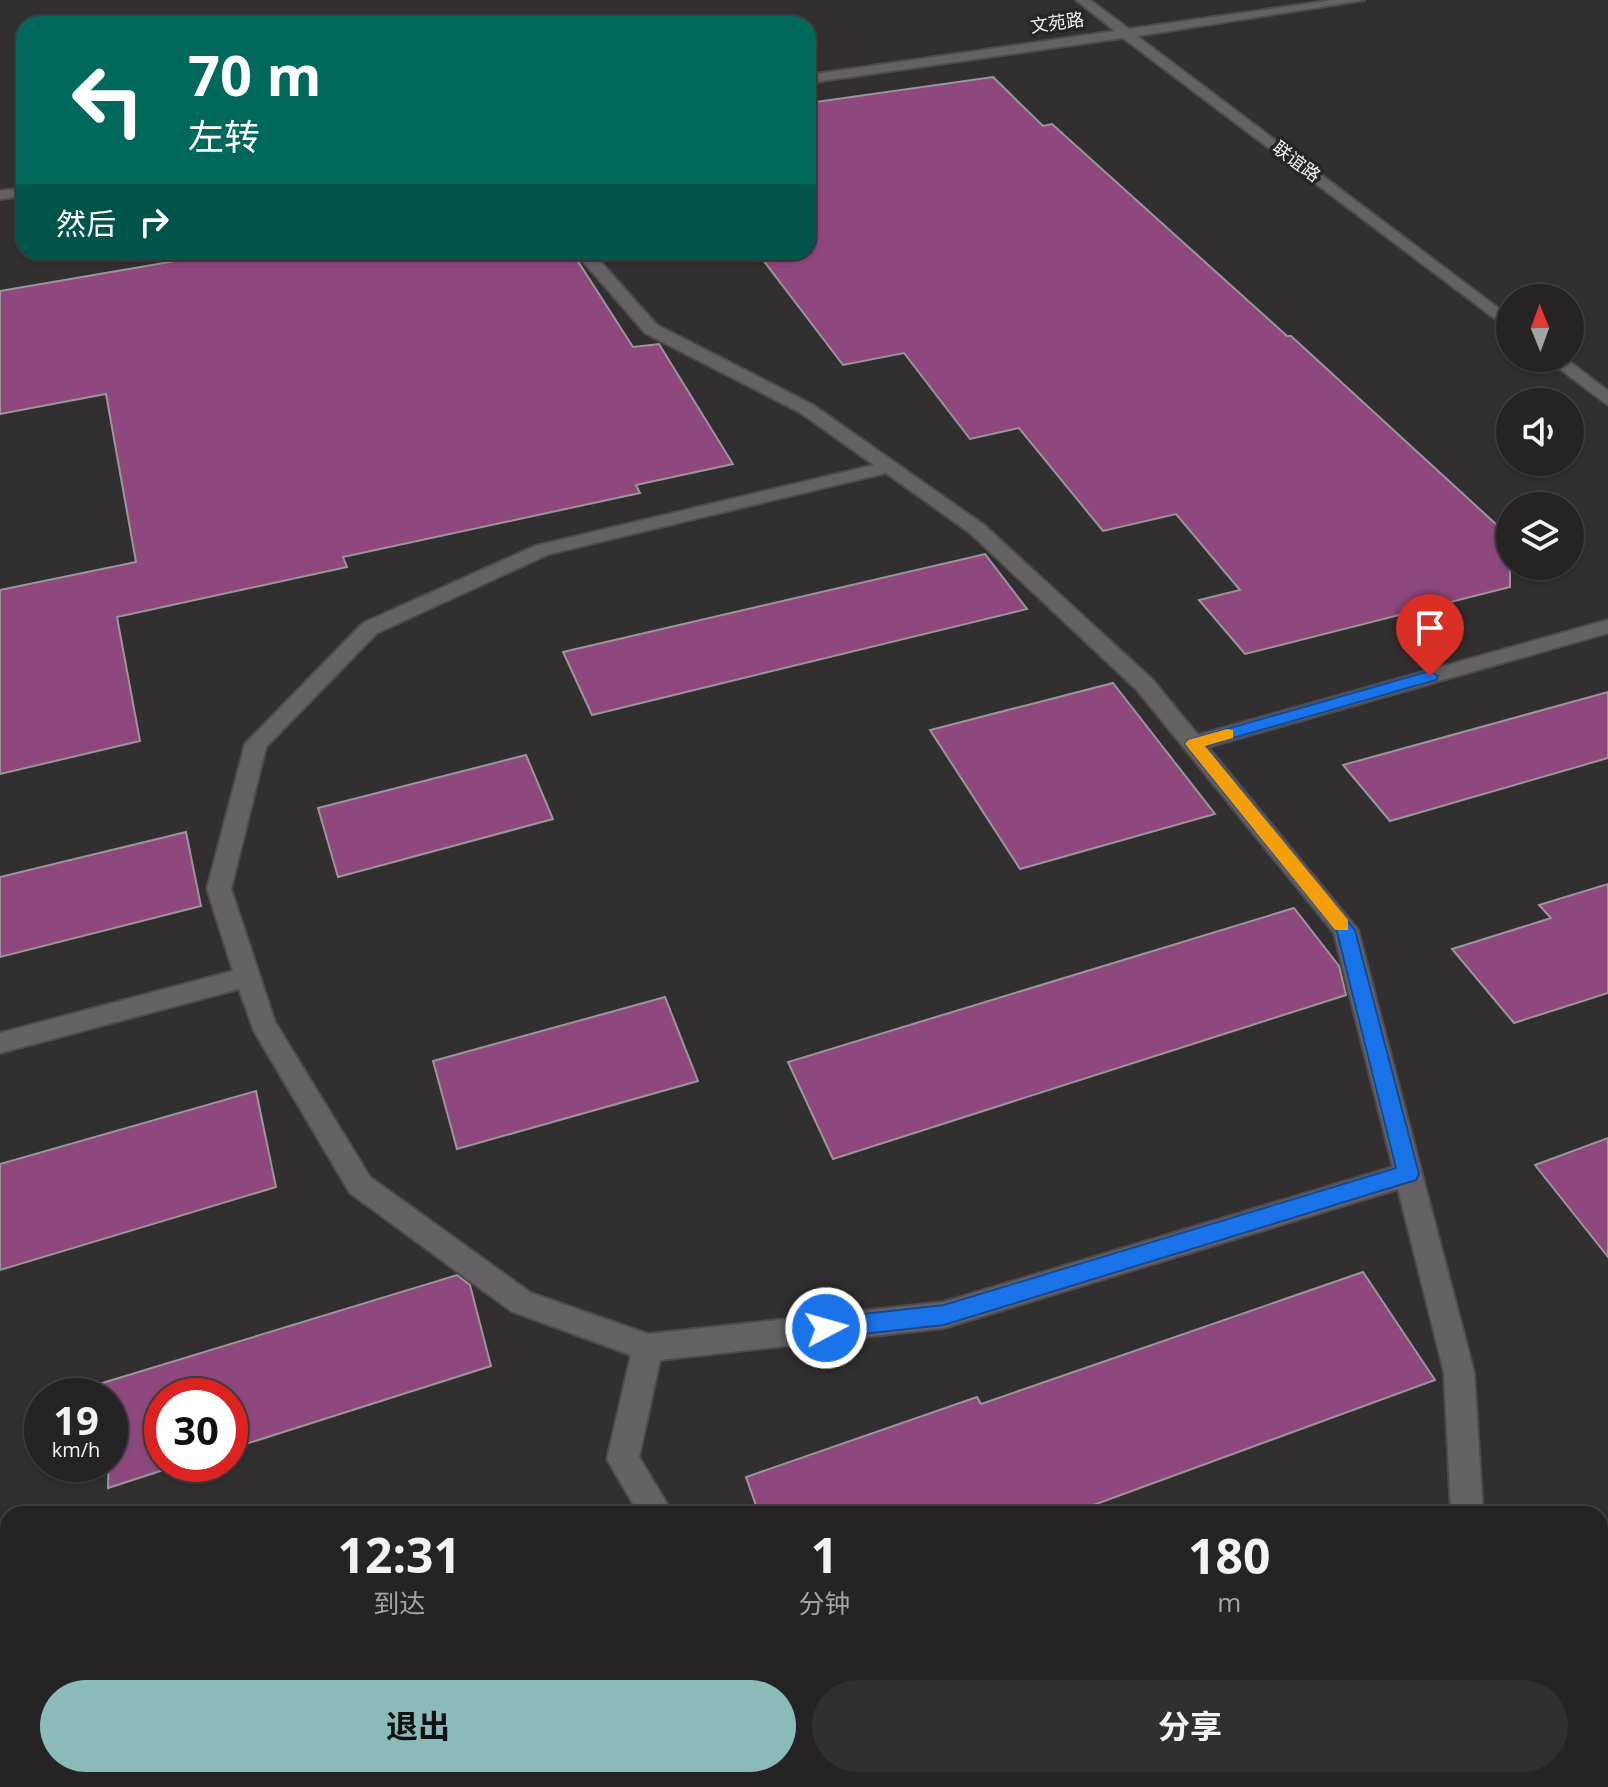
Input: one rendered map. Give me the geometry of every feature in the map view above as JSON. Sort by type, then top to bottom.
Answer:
[{"type":"street","name":"联谊路","points":[[1082,0],[1496,314]]},
{"type":"street","name":"文苑路","points":[[816,78],[1359,0]]},
{"type":"street","points":[[590,260],[651,329],[807,409],[977,529],[1145,685],[1346,930],[1459,1372],[1467,1506]]},
{"type":"street","points":[[1572,372],[1608,400]]},
{"type":"street","points":[[890,467],[542,550],[370,628],[256,744],[219,889],[263,1024],[360,1185],[521,1302],[648,1348],[944,1315],[1408,1174]]},
{"type":"street","points":[[1194,744],[1608,626]]},
{"type":"street","points":[[0,1043],[248,977]]},
{"type":"street","points":[[648,1348],[623,1459],[652,1506]]},
{"type":"building","points":[[993,77],[1043,126],[1052,124],[1287,336],[1291,336],[1496,524],[1496,580],[1510,580],[1510,587],[1245,654],[1199,600],[1240,590],[1176,514],[1103,531],[1019,428],[970,439],[904,353],[843,365],[763,260],[816,260],[816,102]]},
{"type":"building","points":[[181,260],[577,260],[633,347],[659,344],[733,464],[636,485],[640,493],[343,557],[347,567],[117,617],[140,741],[0,774],[0,590],[136,562],[106,394],[0,414],[0,291]]},
{"type":"building","points":[[985,554],[1027,609],[592,715],[563,652]]},
{"type":"building","points":[[1113,683],[1215,814],[1020,869],[930,730]]},
{"type":"building","points":[[1608,692],[1608,758],[1390,821],[1343,765]]},
{"type":"building","points":[[526,755],[553,819],[338,877],[318,808]]},
{"type":"building","points":[[186,832],[201,906],[0,957],[0,877]]},
{"type":"building","points":[[1608,884],[1608,993],[1514,1023],[1452,949],[1551,918],[1539,905]]},
{"type":"building","points":[[1294,908],[1339,966],[1346,995],[833,1159],[788,1062]]},
{"type":"building","points":[[665,997],[698,1081],[457,1149],[433,1061]]},
{"type":"building","points":[[256,1091],[276,1187],[0,1270],[0,1164]]},
{"type":"building","points":[[1608,1138],[1608,1257],[1535,1165]]},
{"type":"building","points":[[1363,1272],[1435,1380],[1091,1506],[756,1506],[746,1477],[977,1397],[981,1404]]},
{"type":"building","points":[[457,1275],[470,1285],[491,1366],[248,1443],[248,1378],[144,1378],[144,1476],[128,1482],[128,1378],[119,1378]]},
{"type":"building","points":[[108,1482],[126,1482],[108,1488]]},
{"type":"slow traffic","points":[[1227,734],[1194,744],[1342,925]]},
{"type":"route","points":[[826,1328],[944,1315],[1408,1174],[1346,930],[1194,744],[1430,676]]}]
